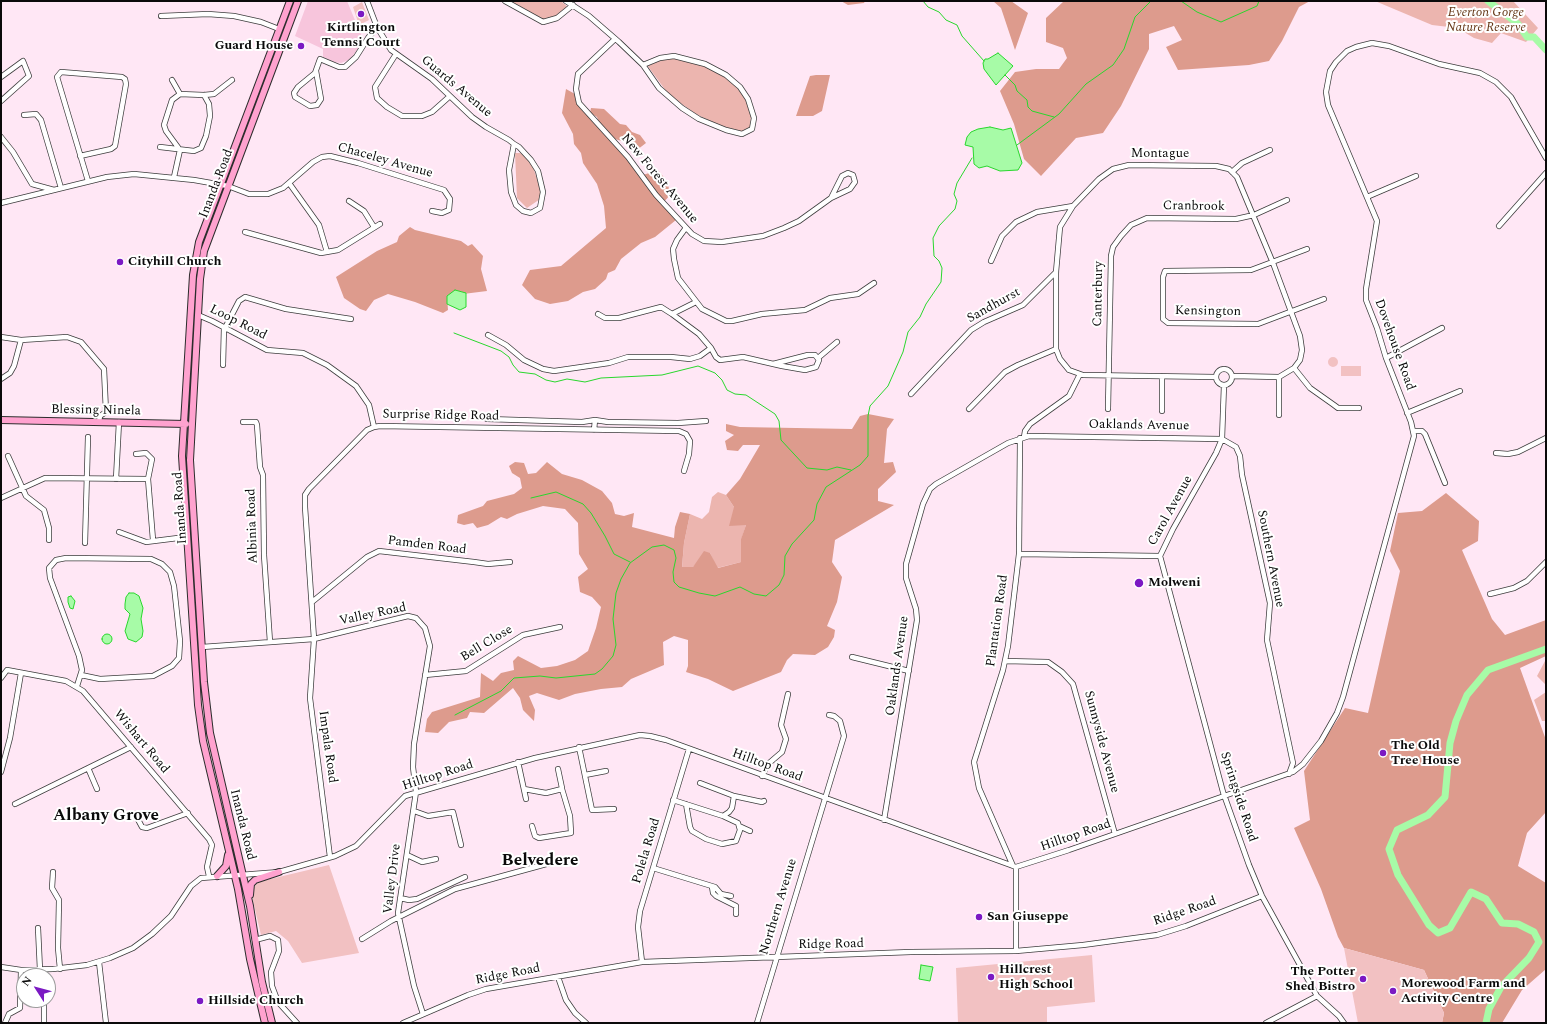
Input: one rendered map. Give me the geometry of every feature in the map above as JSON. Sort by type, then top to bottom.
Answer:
[{"type":"main road","name":"Inanda Road","points":[[265,1023],[250,959],[235,876],[203,741],[198,706],[182,472],[183,424],[196,259],[203,232],[290,1]]},
{"type":"main road","name":"Inanda Road","points":[[272,1023],[255,940],[250,906],[211,739],[202,647],[190,469],[191,424],[200,279],[204,252],[298,1]]},
{"type":"main road","points":[[188,368],[191,353],[196,352]]},
{"type":"main road","name":"Blessing Ninela","points":[[1,420],[191,424]]},
{"type":"main road","points":[[182,472],[190,469]]},
{"type":"main road","points":[[217,876],[227,863],[229,849]]},
{"type":"main road","points":[[250,906],[250,888],[252,882],[279,872]]},
{"type":"street","name":"Guards Avenue","points":[[367,1],[377,27],[389,48],[421,70],[481,124],[514,144],[533,162],[538,171],[543,189],[541,206],[538,210],[531,213],[523,211],[516,206],[511,192],[509,170],[514,144]]},
{"type":"street","points":[[504,1],[543,22],[557,18],[573,5]]},
{"type":"street","points":[[566,1],[589,16],[615,39],[643,65],[664,93],[694,116],[737,133],[745,133],[752,129],[754,118],[746,96],[740,87],[726,75],[705,64],[674,56],[660,58],[643,65]]},
{"type":"street","points":[[161,16],[234,16],[261,22],[279,29]]},
{"type":"street","points":[[316,71],[298,87],[294,93],[296,99],[312,106],[317,105],[321,99],[316,71],[320,59],[339,67],[345,67],[356,57],[377,27]]},
{"type":"street","name":"New Forest Avenue","points":[[615,39],[578,74],[576,89],[579,103],[628,157],[650,187],[685,229],[697,238],[711,242],[727,241],[763,236],[791,226],[831,198],[850,189],[855,182],[853,175],[846,173],[842,176],[831,198]]},
{"type":"street","name":"Dovehouse Road","points":[[1299,768],[1311,754],[1329,727],[1343,697],[1413,441],[1414,431],[1386,358],[1366,298],[1377,223],[1330,109],[1326,92],[1328,79],[1336,62],[1347,51],[1364,44],[1389,46],[1433,62],[1480,73],[1493,79],[1503,88],[1518,108],[1546,158]]},
{"type":"street","points":[[396,54],[375,87],[377,98],[387,107],[402,116],[422,116],[432,112],[450,96]]},
{"type":"street","points":[[1,77],[23,61],[29,76],[1,101]]},
{"type":"street","points":[[80,156],[111,149],[115,146],[126,84],[125,79],[122,77],[61,72],[57,77],[80,156],[88,181]]},
{"type":"street","points":[[172,80],[180,94]]},
{"type":"street","points":[[180,150],[166,132],[164,125],[171,102],[180,94],[204,95],[217,92],[232,80]]},
{"type":"street","points":[[160,147],[180,150],[198,150],[205,139],[210,111],[204,95]]},
{"type":"street","points":[[24,115],[36,114],[41,120],[61,188]]},
{"type":"street","points":[[1,137],[20,162],[32,184],[54,190]]},
{"type":"street","points":[[174,177],[180,150]]},
{"type":"street","points":[[1232,376],[1230,381],[1224,384],[1218,381],[1216,377],[1220,370],[1225,369],[1232,376],[1280,377],[1294,368],[1300,358],[1302,346],[1291,312],[1241,184],[1232,172],[1242,163],[1270,150]]},
{"type":"street","name":"Chaceley Avenue","points":[[1,203],[88,181],[134,174],[174,177],[228,186],[249,194],[262,194],[276,191],[289,183],[306,166],[318,159],[330,156],[340,157],[444,190],[450,199],[449,210],[445,213],[432,211]]},
{"type":"street","name":"Montague","points":[[1216,377],[1080,374],[1069,370],[1062,364],[1056,349],[1056,272],[1060,227],[1073,206],[1105,174],[1125,165],[1216,166],[1232,172]]},
{"type":"street","points":[[1499,226],[1546,173]]},
{"type":"street","points":[[1367,197],[1416,176]]},
{"type":"street","points":[[289,183],[320,225],[327,252]]},
{"type":"street","name":"Cranbrook","points":[[1135,223],[1149,218],[1230,219],[1254,215],[1287,200]]},
{"type":"street","points":[[349,201],[364,211],[374,227]]},
{"type":"street","points":[[990,261],[1002,236],[1016,222],[1037,212],[1073,206]]},
{"type":"street","name":"Canterbury","points":[[1108,409],[1111,253],[1118,240],[1135,223]]},
{"type":"street","points":[[245,232],[319,253],[340,248],[380,224]]},
{"type":"street","points":[[685,229],[676,243],[674,259],[679,280],[696,302],[709,314],[730,322],[759,314],[805,310],[830,298],[858,294],[874,283]]},
{"type":"street","points":[[1273,263],[1307,249]]},
{"type":"street","name":"Kensington","points":[[1273,263],[1252,270],[1165,271],[1163,277],[1163,319],[1168,322],[1258,324],[1291,312]]},
{"type":"street","name":"Sandhurst","points":[[911,394],[971,330],[984,322],[1023,305],[1056,272]]},
{"type":"street","points":[[223,365],[224,328],[239,301],[245,297],[286,309],[351,319]]},
{"type":"street","points":[[1291,312],[1324,299]]},
{"type":"street","points":[[672,314],[696,302]]},
{"type":"street","points":[[598,314],[605,318],[619,318],[661,308],[672,314],[698,334],[720,360],[743,357],[808,370],[818,365],[818,358]]},
{"type":"street","name":"Loop Road","points":[[198,316],[267,350],[298,352],[315,357],[356,386],[369,405],[374,427]]},
{"type":"street","points":[[1386,358],[1442,328]]},
{"type":"street","points":[[488,335],[506,345],[524,360],[543,369],[554,371],[609,363],[628,357],[671,357],[690,359],[700,356],[711,348]]},
{"type":"street","points":[[1,337],[21,340],[67,336],[81,342],[104,369],[106,412],[100,416],[99,422]]},
{"type":"street","points":[[1,379],[9,374],[14,366],[21,340]]},
{"type":"street","points":[[818,358],[837,342]]},
{"type":"street","points":[[969,409],[1005,372],[1056,349]]},
{"type":"street","points":[[773,364],[803,355],[813,355],[818,358]]},
{"type":"street","points":[[1294,368],[1310,388],[1337,407],[1359,408]]},
{"type":"street","points":[[1022,438],[1030,424],[1069,396],[1076,386],[1080,374]]},
{"type":"street","points":[[1162,376],[1162,411]]},
{"type":"street","points":[[1279,415],[1280,377]]},
{"type":"street","name":"Carol Avenue","points":[[1019,554],[1160,556],[1172,529],[1216,453],[1222,438],[1224,384]]},
{"type":"street","points":[[1408,413],[1460,391]]},
{"type":"street","points":[[487,419],[582,422],[595,420],[608,422],[678,423],[706,421]]},
{"type":"street","points":[[594,430],[595,420]]},
{"type":"street","points":[[116,479],[119,422]]},
{"type":"street","name":"Albinia Road","points":[[243,422],[256,422],[257,425],[260,467],[263,475],[264,550],[270,642]]},
{"type":"street","name":"Surprise Ridge Road","points":[[314,639],[305,496],[316,482],[363,435],[374,427],[683,432],[690,441],[688,458],[684,471]]},
{"type":"street","points":[[1414,431],[1420,430],[1424,433],[1445,483]]},
{"type":"street","name":"Oaklands Avenue","points":[[884,820],[917,615],[906,578],[906,564],[928,492],[936,484],[1004,445],[1022,438],[1068,436],[1222,438]]},
{"type":"street","points":[[85,543],[88,437]]},
{"type":"street","name":"Plantation Road","points":[[1016,951],[1014,866],[979,788],[974,762],[1005,661],[1019,554],[1022,438]]},
{"type":"street","name":"Southern Avenue","points":[[1222,438],[1236,447],[1240,456],[1242,475],[1270,603],[1267,640],[1292,763],[1289,774]]},
{"type":"street","points":[[1496,453],[1508,454],[1518,452],[1546,438]]},
{"type":"street","points":[[136,454],[146,453],[151,458],[148,479],[153,540]]},
{"type":"street","points":[[8,456],[26,496],[44,510],[49,528],[49,540]]},
{"type":"street","points":[[1,498],[45,478],[148,479]]},
{"type":"street","points":[[119,532],[139,541],[146,542],[186,537]]},
{"type":"street","name":"Pamden Road","points":[[312,602],[367,557],[378,551],[488,564],[510,562]]},
{"type":"street","name":"Springside Road","points":[[1160,556],[1225,796],[1262,896],[1317,996],[1339,1016],[1344,1023]]},
{"type":"street","points":[[77,686],[81,675],[79,656],[50,578],[49,568],[56,560],[66,558],[151,559],[162,564],[170,572],[174,586],[180,641],[179,658],[172,666],[154,676],[100,679],[81,675]]},
{"type":"street","points":[[1490,594],[1514,588],[1527,581],[1546,562]]},
{"type":"street","name":"Valley Road","points":[[202,647],[314,639],[404,617],[414,616],[422,624],[430,642],[413,756],[416,792]]},
{"type":"street","name":"Bell Close","points":[[425,675],[466,671],[523,635],[560,627]]},
{"type":"street","name":"Impala Road","points":[[314,639],[310,698],[330,857]]},
{"type":"street","points":[[852,657],[909,671]]},
{"type":"street","name":"Sunnyside Avenue","points":[[1005,661],[1048,662],[1062,672],[1074,684],[1115,834]]},
{"type":"street","name":"Wishart Road","points":[[1,678],[7,670],[66,681],[77,686],[131,747],[211,842],[212,849],[207,868],[209,876]]},
{"type":"street","points":[[1,772],[10,738],[21,672]]},
{"type":"street","points":[[762,776],[768,764],[782,752],[786,739],[781,725],[788,694]]},
{"type":"street","name":"Northern Avenue","points":[[757,1023],[844,736],[840,721],[834,716],[829,715]]},
{"type":"street","name":"Hilltop Road","points":[[209,876],[235,876],[279,872],[330,857],[356,846],[401,798],[416,792],[518,762],[579,747],[644,735],[655,737],[689,749],[1014,866],[1115,834],[1289,774],[1299,768]]},
{"type":"street","points":[[15,804],[131,747]]},
{"type":"street","points":[[579,747],[592,810],[614,809]]},
{"type":"street","name":"Polela Road","points":[[642,962],[638,921],[689,749]]},
{"type":"street","points":[[518,762],[526,799]]},
{"type":"street","points":[[1292,763],[1299,768]]},
{"type":"street","points":[[88,768],[97,790]]},
{"type":"street","points":[[532,826],[535,836],[539,838],[571,833],[570,816],[558,769]]},
{"type":"street","points":[[585,775],[606,771]]},
{"type":"street","points":[[700,783],[734,796],[762,802],[764,801]]},
{"type":"street","points":[[524,789],[546,793],[562,788]]},
{"type":"street","name":"Valley Drive","points":[[416,792],[398,918],[414,986],[423,1014]]},
{"type":"street","points":[[724,816],[732,808],[734,796]]},
{"type":"street","points":[[674,800],[724,816],[750,831]]},
{"type":"street","points":[[686,804],[692,831],[706,838],[725,844],[736,841],[740,830],[739,826]]},
{"type":"street","points":[[414,811],[428,816],[453,812],[461,845]]},
{"type":"street","points":[[135,814],[142,827],[147,828],[188,814]]},
{"type":"street","points":[[407,856],[418,862],[436,859]]},
{"type":"street","points":[[362,939],[391,920],[398,918],[455,889],[550,864]]},
{"type":"street","points":[[653,868],[712,887],[721,894],[731,896]]},
{"type":"street","points":[[53,872],[52,888],[59,900],[58,948],[60,969]]},
{"type":"street","points":[[56,969],[99,962],[126,951],[142,942],[171,916],[194,883],[209,876]]},
{"type":"street","points":[[400,898],[417,899],[465,878]]},
{"type":"street","points":[[712,887],[713,893],[716,896],[736,906],[736,914]]},
{"type":"street","name":"Ridge Road","points":[[402,1023],[476,992],[642,962],[1016,951],[1083,945],[1157,935],[1186,926],[1262,896]]},
{"type":"street","points":[[38,928],[42,968]]},
{"type":"street","points":[[255,940],[270,936],[278,940],[279,951],[271,972],[272,986],[278,1002],[297,1023]]},
{"type":"street","points":[[99,962],[106,1023]]},
{"type":"street","points":[[1,967],[16,969]]},
{"type":"street","points":[[558,977],[569,1005],[586,1023]]},
{"type":"street","points":[[1266,1023],[1317,996]]},
{"type":"street","points":[[5,1023],[9,1014],[20,1008]]},
{"type":"street","points":[[44,1008],[44,1023]]},
{"type":"shaded area","points":[[308,1],[347,1],[362,37],[362,42],[351,59],[341,63],[334,62],[323,57],[323,49],[295,36]]},
{"type":"shaded area","points":[[841,1],[865,1],[864,3],[848,5]]},
{"type":"shaded area","points":[[993,1],[1011,1],[1028,13],[1015,50],[1001,8]]},
{"type":"shaded area","points":[[1064,1],[1310,1],[1299,7],[1282,41],[1269,61],[1249,65],[1178,70],[1166,47],[1182,40],[1174,26],[1149,34],[1149,49],[1121,106],[1103,133],[1076,138],[1041,176],[1024,159],[1014,124],[1000,91],[1015,72],[1036,69],[1059,69],[1067,58],[1063,48],[1046,42],[1046,18]]},
{"type":"shaded area","name":"Kirtlington Tennsi Court","points":[[362,2],[369,20],[359,25],[353,7]]},
{"type":"shaded area","points":[[998,53],[1013,66],[996,85],[984,69],[983,63],[985,59],[988,59]]},
{"type":"shaded area","points":[[830,75],[822,111],[813,116],[796,116],[810,76]]},
{"type":"shaded area","points":[[566,89],[575,94],[580,108],[628,157],[640,176],[658,170],[666,180],[671,194],[662,204],[676,220],[655,237],[641,243],[621,259],[615,270],[608,273],[606,279],[595,289],[583,292],[568,301],[550,304],[535,299],[522,285],[530,270],[561,266],[606,228],[604,206],[597,184],[583,163],[581,153],[574,144],[573,134],[562,113]]},
{"type":"shaded area","points":[[591,108],[604,109],[620,124],[626,125],[632,132],[640,135],[646,143],[633,153],[625,142],[615,139],[600,126],[597,117],[590,113]]},
{"type":"shaded area","points":[[990,127],[1003,130],[1011,128],[1022,163],[1018,170],[1000,171],[987,166],[979,168],[974,164],[973,147],[965,145],[967,137],[971,132]]},
{"type":"shaded area","points":[[410,227],[415,230],[461,241],[468,246],[472,244],[483,256],[481,269],[487,291],[447,296],[448,310],[443,313],[415,302],[388,294],[374,300],[366,311],[360,309],[344,298],[336,277],[377,251],[397,242],[399,236]]},
{"type":"shaded area","points":[[455,290],[466,293],[466,307],[460,310],[447,304],[447,296]]},
{"type":"shaded area","points":[[1331,357],[1335,357],[1338,362],[1335,367],[1331,367],[1328,364],[1328,360]]},
{"type":"shaded area","points":[[1341,366],[1361,366],[1361,376],[1341,376]]},
{"type":"shaded area","points":[[868,414],[894,419],[887,429],[884,463],[893,462],[896,472],[878,489],[878,501],[894,505],[835,540],[832,562],[842,577],[837,602],[827,626],[835,630],[834,637],[828,647],[815,655],[793,654],[787,660],[781,672],[733,691],[708,679],[686,672],[688,666],[688,640],[674,636],[663,642],[664,665],[631,679],[622,687],[575,694],[559,700],[537,693],[529,696],[535,710],[534,721],[523,710],[520,698],[513,688],[484,713],[470,712],[467,718],[449,722],[438,733],[425,732],[427,719],[432,712],[480,697],[481,673],[493,681],[501,673],[514,670],[513,661],[518,656],[541,668],[557,666],[575,660],[588,651],[596,628],[601,607],[592,597],[580,592],[578,577],[588,569],[579,554],[578,523],[565,509],[543,506],[517,514],[507,519],[501,517],[488,525],[477,528],[473,523],[464,525],[457,523],[458,515],[483,506],[487,501],[514,494],[522,488],[520,478],[512,473],[509,466],[515,462],[524,463],[528,474],[536,473],[547,462],[562,474],[582,480],[602,491],[612,503],[615,514],[624,516],[634,513],[632,527],[674,538],[675,527],[680,512],[690,514],[684,543],[682,567],[693,567],[704,551],[710,553],[718,568],[741,562],[741,539],[746,525],[729,526],[734,507],[726,495],[740,479],[760,445],[743,445],[738,451],[727,450],[725,441],[734,435],[726,431],[726,424],[740,427],[852,429],[860,416]]},
{"type":"shaded area","points":[[1446,493],[1479,521],[1478,541],[1462,550],[1492,619],[1505,635],[1546,620],[1546,656],[1520,668],[1546,740],[1546,812],[1527,833],[1518,866],[1546,883],[1546,969],[1522,990],[1502,1023],[1442,1023],[1444,1013],[1424,970],[1344,948],[1338,937],[1321,889],[1294,828],[1310,820],[1304,771],[1345,708],[1368,713],[1400,571],[1390,551],[1398,513],[1422,511]]},
{"type":"shaded area","points":[[129,593],[134,593],[139,596],[143,608],[141,619],[143,631],[142,637],[136,642],[128,639],[125,631],[130,614],[125,609],[126,597]]},
{"type":"shaded area","points":[[71,596],[75,601],[73,609],[70,608],[68,602],[68,597]]},
{"type":"shaded area","points":[[105,634],[109,634],[111,635],[111,643],[105,644],[102,641],[102,637]]},
{"type":"shaded area","points":[[329,865],[359,953],[302,963],[288,941],[276,931],[261,935],[253,901],[253,888],[258,882]]},
{"type":"shaded area","name":"Morewood Farm and Activity Centre","points":[[1344,948],[1424,970],[1444,1013],[1442,1023],[1358,1023]]},
{"type":"shaded area","points":[[1092,955],[1095,1002],[1047,1007],[1047,1023],[958,1023],[956,968]]},
{"type":"shaded area","points":[[921,965],[933,967],[930,981],[919,979]]},
{"type":"green space","points":[[506,1],[561,1],[570,9],[543,22]]},
{"type":"green space","name":"Everton Gorge Nature Reserve","points":[[1375,1],[1513,1],[1538,28],[1526,42],[1501,33],[1492,43],[1474,38],[1464,32],[1449,27],[1432,25]]},
{"type":"green space","points":[[676,57],[701,63],[726,75],[738,88],[746,100],[751,116],[750,127],[745,133],[720,126],[696,114],[669,95],[647,65],[661,59]]},
{"type":"green space","points":[[515,153],[520,153],[530,158],[543,197],[527,208],[517,198]]},
{"type":"green space","points":[[718,492],[726,495],[746,525],[741,540],[741,562],[717,568],[710,553],[693,567],[682,568],[684,543],[690,514],[702,519],[709,512],[712,497]]},
{"type":"green space","points":[[1546,661],[1546,685],[1537,676]]},
{"type":"green space","points":[[1546,692],[1546,721],[1542,721],[1534,700]]},
{"type":"waterway","points":[[923,1],[928,7],[939,12],[946,20],[957,25],[962,36],[984,61]]},
{"type":"waterway","points":[[1017,145],[1059,114],[1086,84],[1113,65],[1124,49],[1135,17],[1151,1]]},
{"type":"waterway","points":[[1181,1],[1197,12],[1221,22],[1257,6],[1259,1]]},
{"type":"waterway","points":[[1488,1],[1518,24],[1527,37],[1534,37],[1546,50]]},
{"type":"waterway","points":[[1005,75],[1015,85],[1017,91],[1027,100],[1028,107],[1032,111],[1054,117]]},
{"type":"waterway","points":[[455,715],[501,691],[514,678],[540,676],[556,678],[595,674],[602,669],[613,656],[616,645],[613,619],[616,593],[621,579],[630,563],[652,547],[664,545],[674,550],[676,558],[673,572],[674,582],[679,587],[699,593],[715,596],[740,587],[754,594],[766,596],[779,585],[784,575],[785,556],[792,544],[814,520],[817,504],[826,487],[860,465],[868,456],[868,416],[870,406],[888,386],[903,352],[908,332],[920,317],[926,304],[941,282],[942,268],[939,261],[934,256],[933,238],[939,226],[955,209],[957,201],[954,194],[957,183],[972,158]]},
{"type":"waterway","points":[[454,333],[501,351],[509,357],[519,372],[535,374],[546,380],[555,382],[567,379],[585,382],[601,378],[662,375],[698,366],[715,373],[722,380],[727,390],[735,394],[746,395],[775,414],[779,421],[781,440],[807,468],[827,470],[837,467],[851,470]]},
{"type":"waterway","points":[[531,498],[556,492],[583,504],[591,513],[614,554],[630,562]]},
{"type":"waterway","points":[[1486,1023],[1489,1009],[1501,987],[1529,958],[1539,942],[1534,932],[1518,924],[1502,923],[1486,899],[1471,892],[1450,928],[1438,933],[1429,925],[1398,875],[1389,849],[1397,830],[1428,815],[1445,797],[1450,743],[1456,721],[1467,695],[1488,670],[1546,649]]},
{"type":"place","name":"Kirtlington Tennsi Court","points":[[361,14]]},
{"type":"place","name":"Guard House","points":[[301,46]]},
{"type":"place","name":"Cityhill Church","points":[[120,262]]},
{"type":"place","name":"Molweni","points":[[1139,583]]},
{"type":"place","name":"The Old Tree House","points":[[1383,753]]},
{"type":"place","name":"San Giuseppe","points":[[979,917]]},
{"type":"place","name":"Hillcrest High School","points":[[991,977]]},
{"type":"place","name":"The Potter Shed Bistro","points":[[1363,979]]},
{"type":"place","name":"Morewood Farm and Activity Centre","points":[[1393,991]]},
{"type":"place","name":"Hillside Church","points":[[200,1001]]},
{"type":"district","name":"Albany Grove","points":[[106,817]]},
{"type":"district","name":"Belvedere","points":[[540,862]]}]
